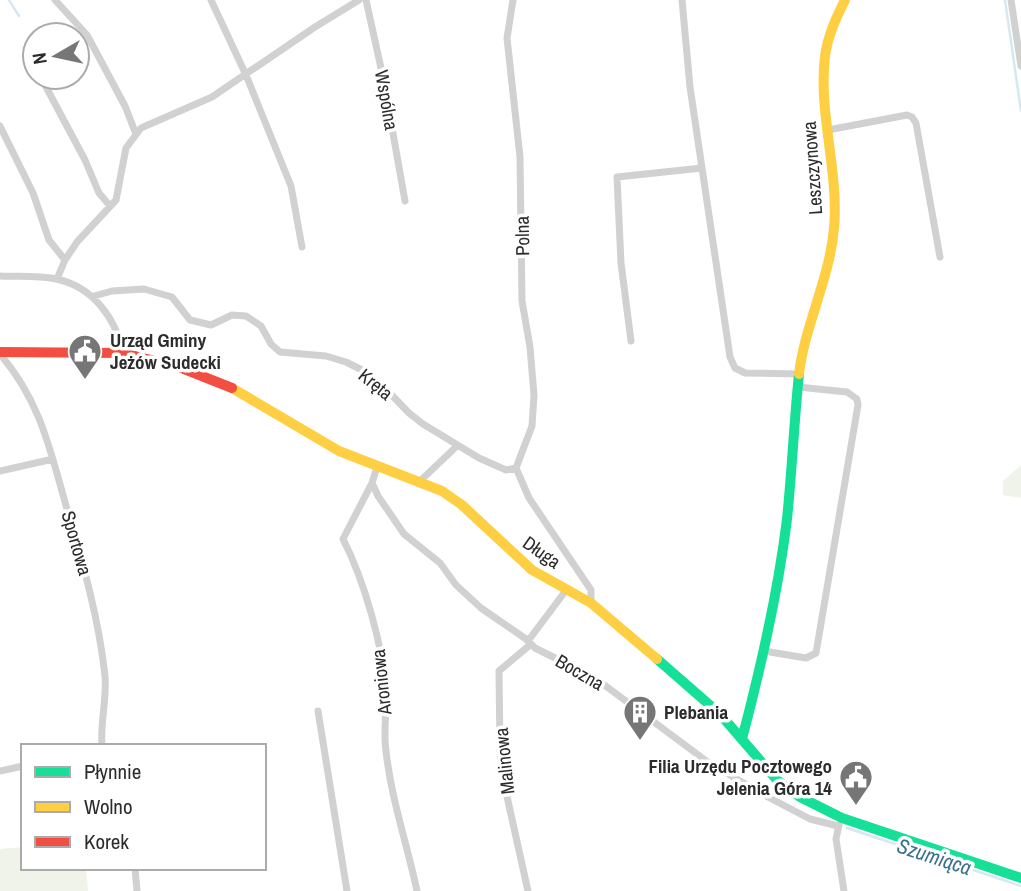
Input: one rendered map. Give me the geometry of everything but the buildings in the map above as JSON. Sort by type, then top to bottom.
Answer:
[{"type":"street","points":[[55,0],[87,35],[125,106],[136,134]]},
{"type":"street","points":[[211,0],[246,75],[291,186],[302,247]]},
{"type":"street","points":[[57,279],[77,242],[116,200],[126,148],[141,128],[212,97],[359,0]]},
{"type":"street","name":"Wspólna","points":[[366,0],[405,201]]},
{"type":"street","name":"Polna","points":[[512,0],[507,38],[520,157],[522,301],[534,394],[532,426],[516,468]]},
{"type":"street","points":[[682,0],[690,87],[730,357],[735,368],[745,373],[799,374]]},
{"type":"street","name":"Leszczynowa","points":[[742,740],[764,651],[790,491],[805,329],[829,260],[834,230],[836,200],[822,82],[831,26],[845,0]]},
{"type":"street","points":[[1011,0],[1021,66]]},
{"type":"street","points":[[49,91],[99,193],[110,206]]},
{"type":"street","points":[[828,130],[907,115],[912,117],[916,123],[940,257]]},
{"type":"street","points":[[0,126],[33,193],[49,240],[65,260]]},
{"type":"street","points":[[631,341],[621,263],[617,177],[702,167]]},
{"type":"street","points":[[0,276],[57,279],[94,296],[106,312],[121,342],[123,353]]},
{"type":"street","name":"Kręta","points":[[94,296],[112,291],[144,289],[172,297],[190,320],[211,326],[232,315],[246,316],[261,326],[271,344],[280,352],[326,356],[364,370],[409,413],[457,446],[506,470],[516,468]]},
{"type":"street","name":"Długa","points":[[0,353],[123,353],[179,367],[214,379],[246,395],[339,451],[442,491],[462,505],[532,570],[591,603],[720,714],[766,769],[785,787],[840,822],[1021,878]]},
{"type":"street","name":"Sportowa","points":[[0,353],[23,383],[39,415],[82,558],[99,627],[105,680],[102,744]]},
{"type":"street","points":[[764,651],[806,659],[816,653],[858,405],[858,399],[847,393],[798,387]]},
{"type":"street","points":[[420,481],[457,446]]},
{"type":"street","points":[[0,471],[53,459]]},
{"type":"street","points":[[372,483],[377,467]]},
{"type":"street","points":[[516,468],[529,498],[591,590],[591,603]]},
{"type":"street","name":"Boczna","points":[[372,483],[377,496],[404,534],[440,563],[456,584],[481,608],[535,648],[595,678],[709,763],[776,802],[810,819],[840,822]]},
{"type":"street","name":"Aroniowa","points":[[372,483],[343,539],[353,558],[380,653],[386,692],[385,748],[394,798],[417,891]]},
{"type":"street","points":[[529,642],[567,589]]},
{"type":"street","name":"Malinowa","points":[[528,891],[502,774],[499,671],[529,642]]},
{"type":"street","points":[[318,711],[347,891]]},
{"type":"street","points":[[0,771],[21,766]]},
{"type":"street","points":[[840,822],[836,839],[844,891]]},
{"type":"street","points":[[135,870],[136,891]]},
{"type":"shaded area","points":[[1021,465],[1021,498],[1003,495],[1003,481]]},
{"type":"shaded area","points":[[21,847],[21,870],[86,870],[88,891],[0,891],[0,849]]},
{"type":"waterway","points":[[9,0],[19,16]]},
{"type":"waterway","points":[[1005,0],[1021,111]]},
{"type":"waterway","name":"Szumiąca","points":[[847,828],[1021,886]]},
{"type":"traffic: fast","points":[[742,739],[779,574],[789,501],[799,374]]},
{"type":"traffic: fast","points":[[657,659],[720,714],[777,780],[800,797],[842,818],[1021,878]]},
{"type":"traffic: slow","points":[[799,374],[806,337],[832,247],[835,206],[824,99],[825,56],[828,41],[845,0]]},
{"type":"traffic: slow","points":[[232,388],[339,451],[442,491],[462,505],[532,570],[591,603],[657,659]]},
{"type":"traffic: jam","points":[[0,352],[123,353],[179,367],[232,388]]},
{"type":"place","name":"Urząd Gminy Jeżów Sudecki","points":[[85,381]]},
{"type":"place","name":"Plebania","points":[[640,742]]},
{"type":"place","name":"Filia Urzędu Pocztowego Jelenia Góra 14","points":[[856,807]]}]
